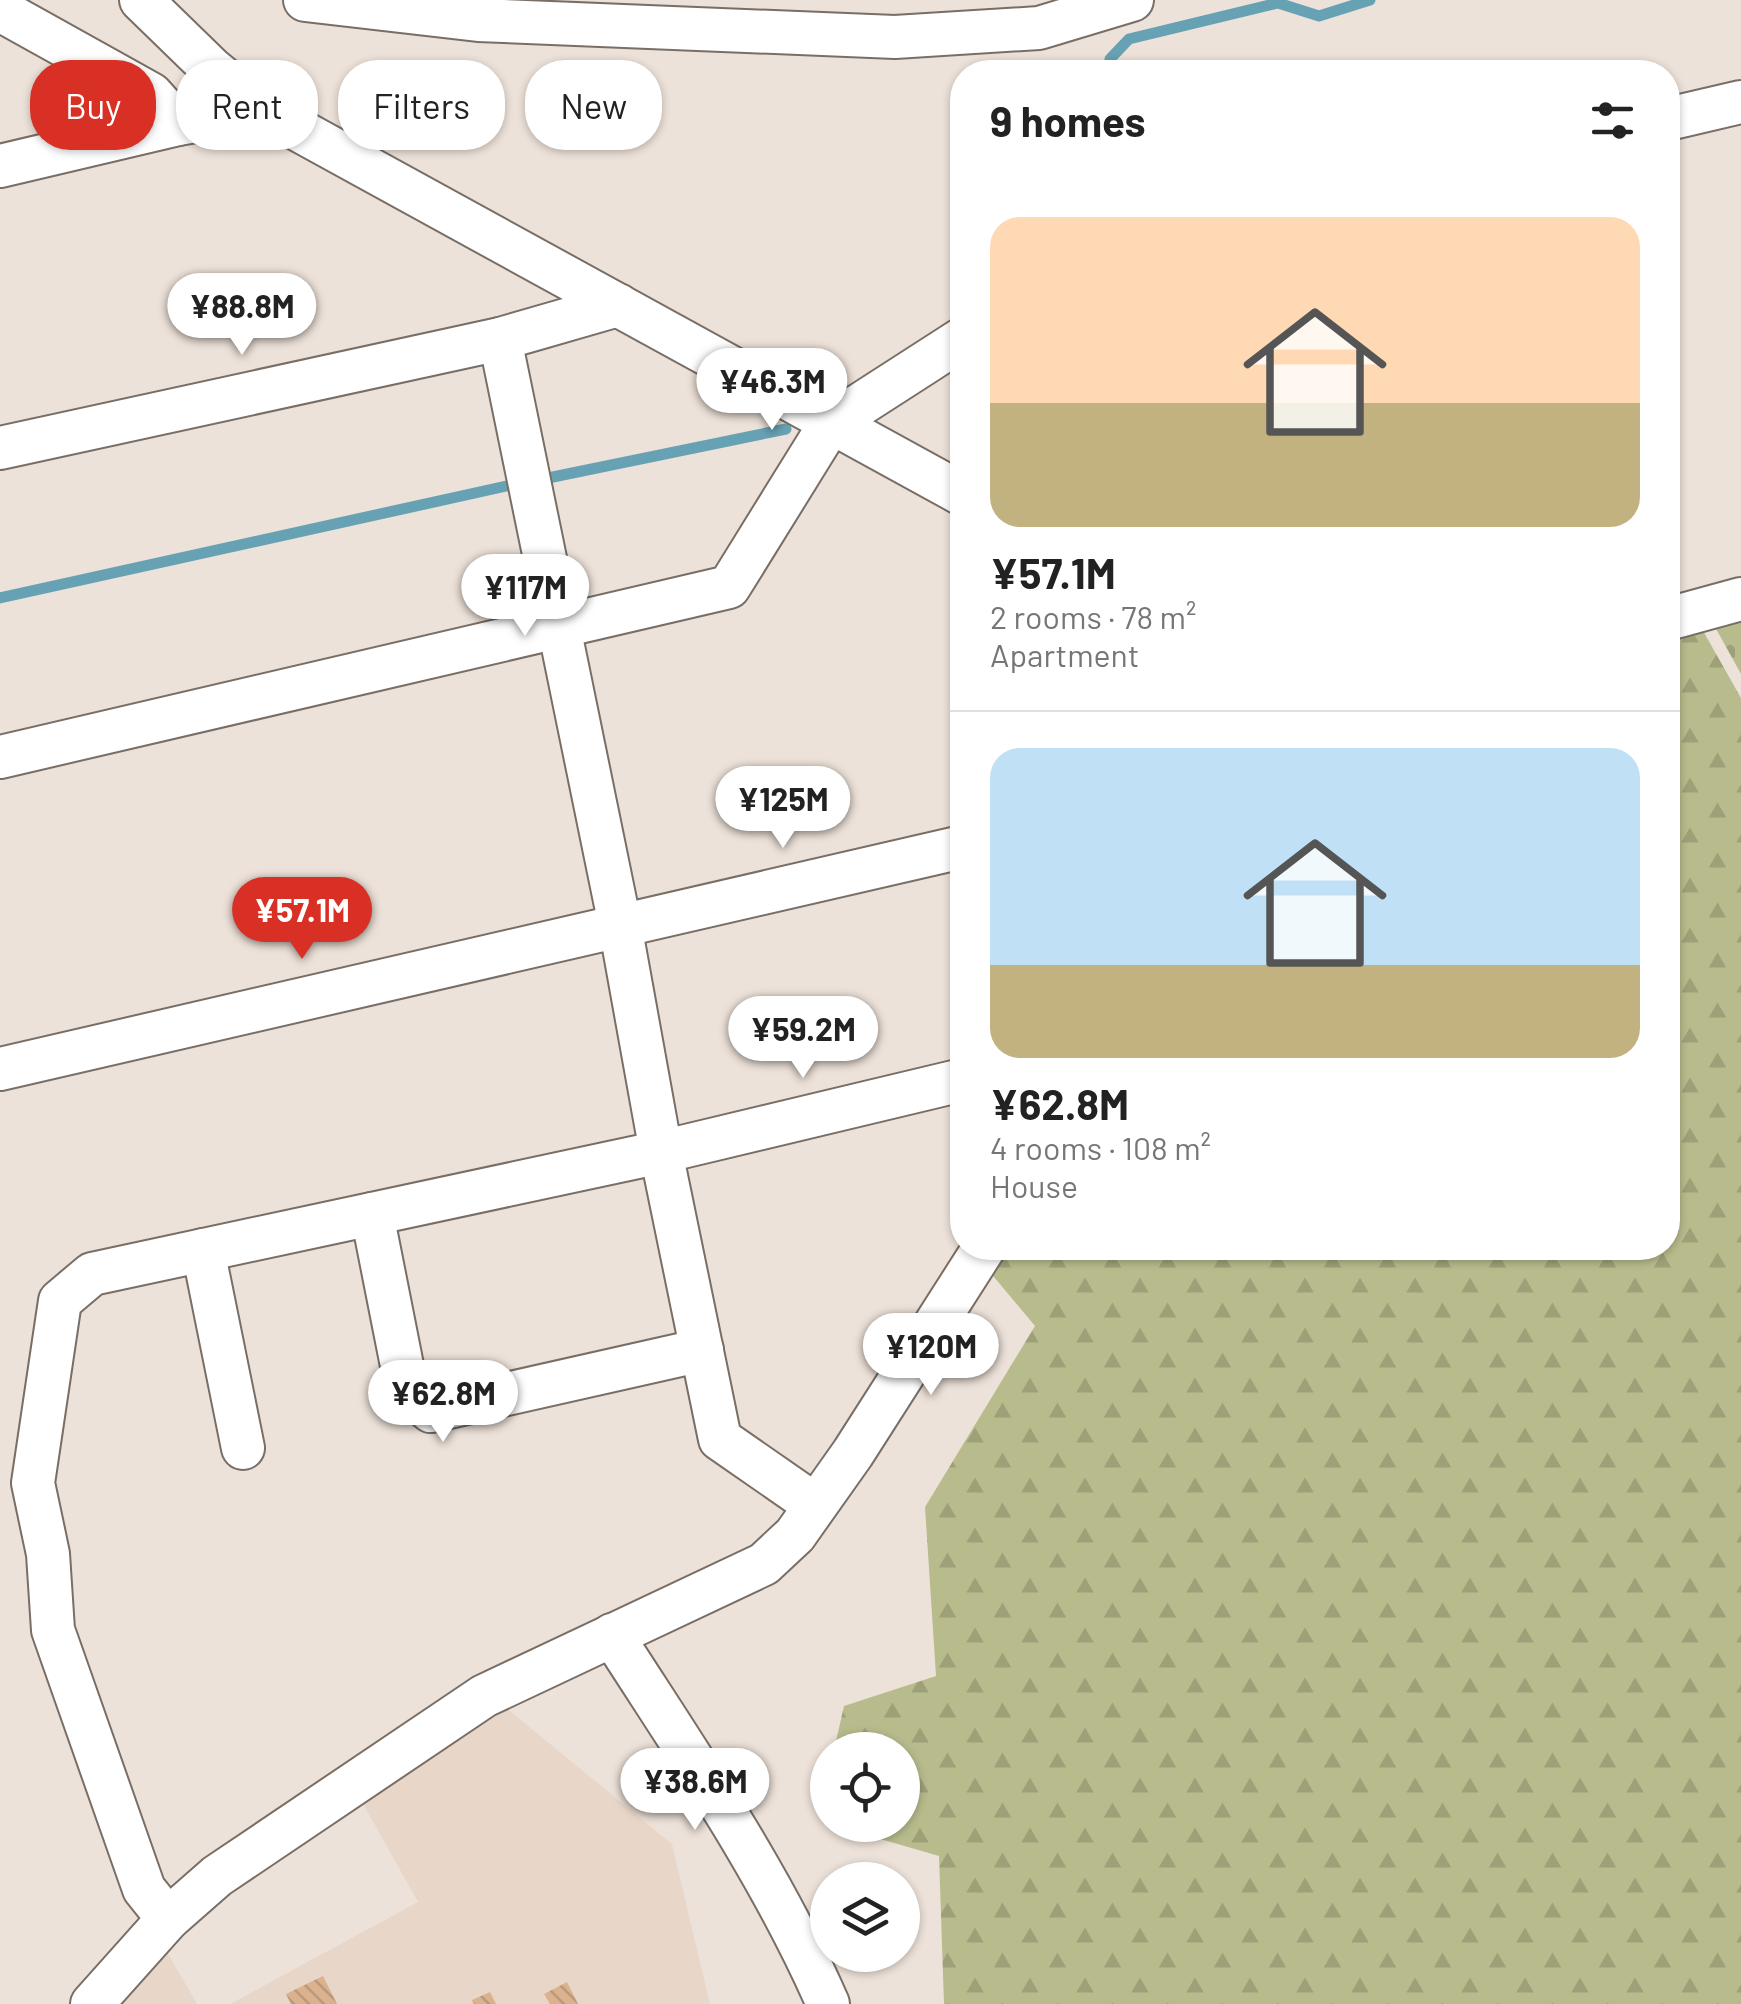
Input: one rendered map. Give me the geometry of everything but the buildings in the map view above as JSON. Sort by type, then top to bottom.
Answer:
[{"type":"street","points":[[141,0],[202,60]]},
{"type":"street","points":[[305,0],[478,20],[894,37],[1039,28],[1132,0]]},
{"type":"street","points":[[0,10],[151,94],[176,122]]},
{"type":"street","points":[[1680,116],[1741,102]]},
{"type":"street","points":[[0,166],[176,124]]},
{"type":"street","points":[[318,141],[950,488]]},
{"type":"street","points":[[0,448],[500,339],[618,305]]},
{"type":"street","points":[[500,339],[720,1439],[815,1505]]},
{"type":"street","points":[[0,757],[729,587],[830,424],[950,347]]},
{"type":"street","points":[[1680,617],[1741,600]]},
{"type":"street","points":[[0,1069],[950,850]]},
{"type":"street","points":[[168,1919],[144,1889],[53,1630],[48,1554],[17,1482],[60,1302],[92,1274],[660,1152],[950,1083]]},
{"type":"street","points":[[372,1214],[407,1391],[431,1411],[702,1350]]},
{"type":"street","points":[[202,1250],[242,1448]]},
{"type":"street","points":[[92,2004],[168,1919],[217,1876],[484,1696],[764,1564],[795,1534],[853,1453],[976,1260]]},
{"type":"street","points":[[612,1635],[737,1831],[804,1950],[828,2004]]},
{"type":"shaded area","points":[[500,1703],[672,1844],[710,2004],[230,2004],[418,1902],[357,1793]]},
{"type":"shaded area","points":[[160,1940],[197,2004],[108,2004]]},
{"type":"green space","points":[[1741,618],[1741,674],[1715,627]]},
{"type":"green space","points":[[1702,629],[1741,698],[1741,2004],[944,2004],[939,1856],[891,1842],[920,1842],[920,1732],[838,1732],[844,1706],[936,1676],[925,1507],[1035,1326],[989,1271],[997,1260],[1680,1260],[1680,634]]},
{"type":"waterway","points":[[1110,60],[1129,39],[1278,3],[1319,16],[1370,0]]},
{"type":"waterway","points":[[548,478],[786,429]]},
{"type":"waterway","points":[[0,598],[511,485]]}]
